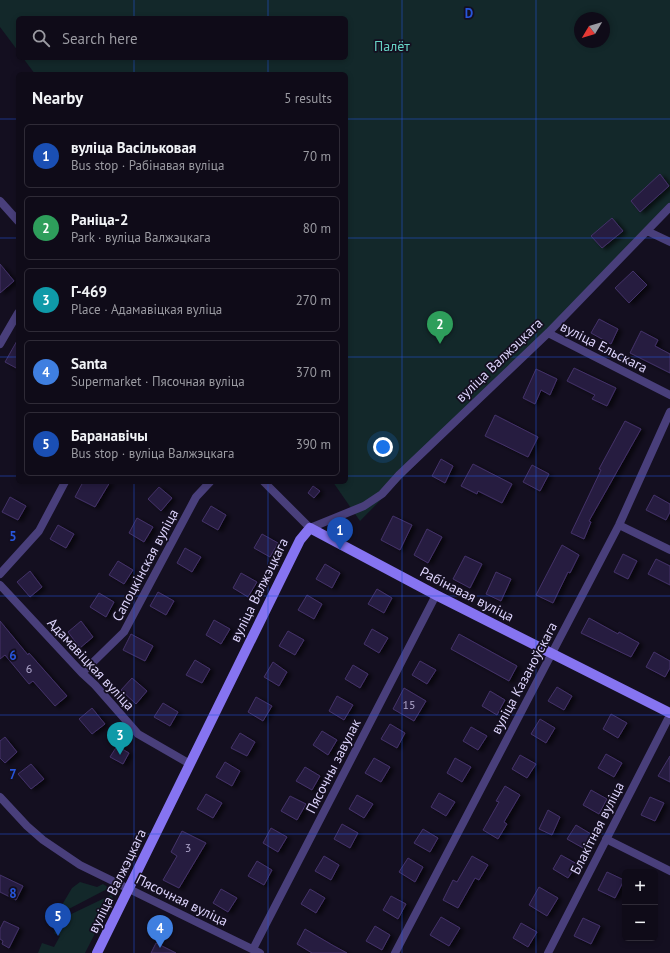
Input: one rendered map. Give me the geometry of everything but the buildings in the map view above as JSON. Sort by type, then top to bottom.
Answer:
[{"type":"street","points":[[0,201],[16,219]]},
{"type":"street","name":"вуліца Валжэцкага","points":[[97,953],[300,540],[310,528],[364,506],[382,494],[399,475],[548,333],[670,207]]},
{"type":"street","points":[[647,230],[670,242]]},
{"type":"street","points":[[0,344],[16,316]]},
{"type":"street","name":"вуліца Ельскага","points":[[548,333],[670,395]]},
{"type":"street","name":"вуліца Казаноўскага","points":[[395,953],[619,525],[670,412]]},
{"type":"street","points":[[0,574],[39,531],[64,484]]},
{"type":"street","name":"Сапоцкінская вуліца","points":[[82,673],[124,632],[196,497],[208,484]]},
{"type":"street","name":"Рабінавая вуліца","points":[[266,484],[310,528],[436,595],[670,714]]},
{"type":"street","points":[[619,525],[670,550]]},
{"type":"street","name":"Адамавіцкая вуліца","points":[[0,585],[95,685],[138,734],[190,764]]},
{"type":"street","name":"Пясочны завулак","points":[[256,951],[436,595]]},
{"type":"street","name":"Блакітная вуліца","points":[[548,953],[670,714]]},
{"type":"street","name":"Пясочная вуліца","points":[[0,797],[27,826],[80,865],[256,951]]},
{"type":"street","points":[[606,839],[670,871]]},
{"type":"green space","name":"Палёт","points":[[0,0],[670,0],[670,206],[360,521],[334,484],[348,484],[348,72],[34,72],[24,60],[348,60],[348,16],[16,16],[16,48],[0,27]]},
{"type":"green space","points":[[80,882],[97,887],[103,884],[109,888],[63,912],[59,910],[72,888]]},
{"type":"green space","points":[[111,895],[113,898],[85,953],[38,953],[42,943],[54,947],[60,936],[54,933],[63,918]]},
{"type":"place","name":"Раніца-2","points":[[440,344]]},
{"type":"place","name":"вуліца Васільковая","points":[[340,550]]},
{"type":"place","name":"Г-469","points":[[120,755]]},
{"type":"place","name":"Баранавічы","points":[[58,936]]},
{"type":"place","name":"Santa","points":[[160,948]]}]
